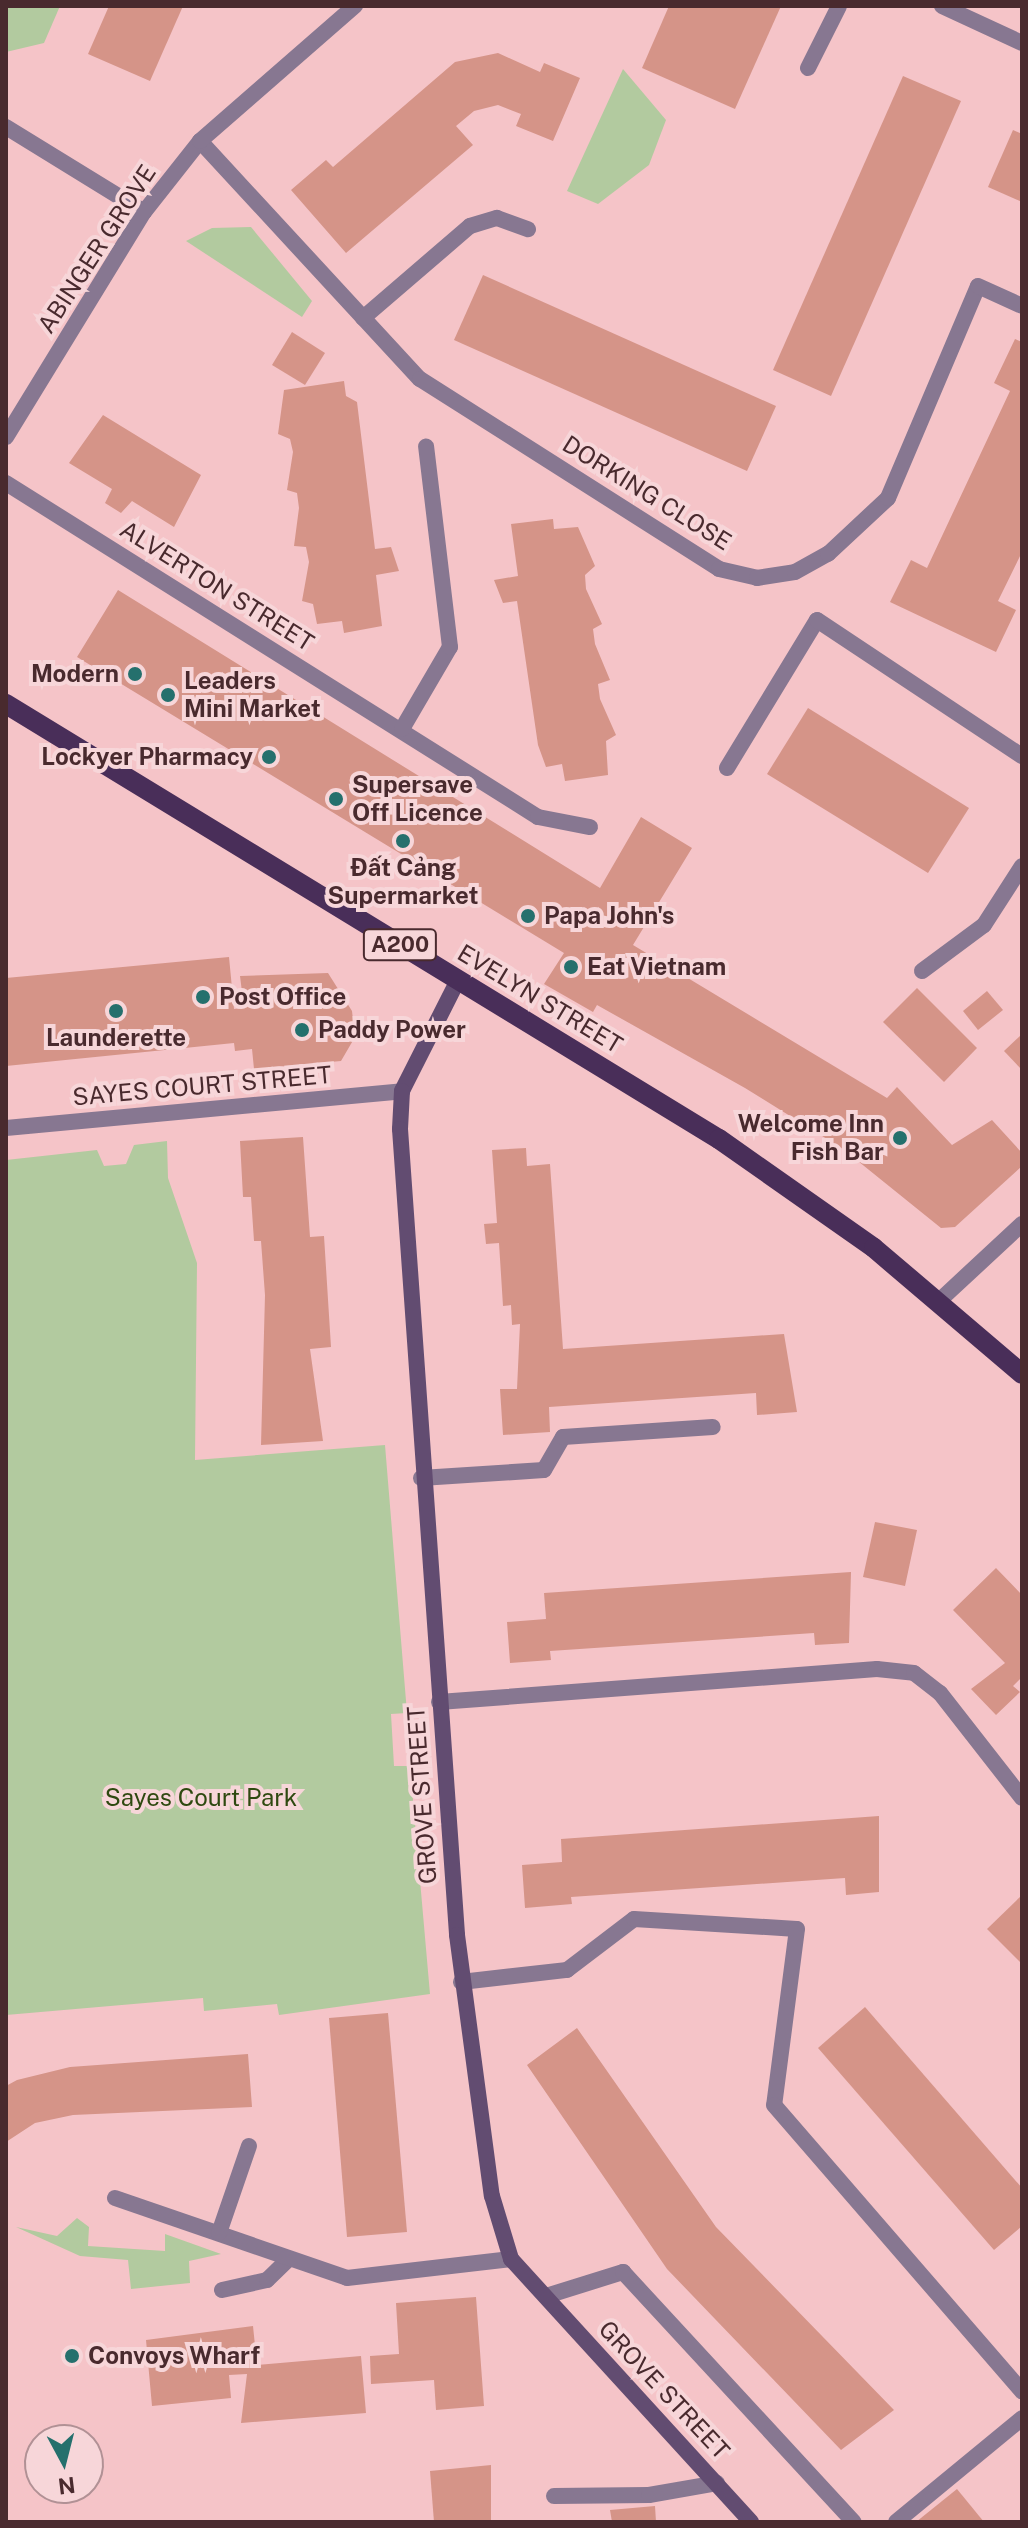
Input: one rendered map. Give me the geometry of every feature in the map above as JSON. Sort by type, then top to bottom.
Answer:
[{"type":"main road","name":"EVELYN STREET","points":[[6,704],[719,1139],[939,1301],[1022,1374]]},
{"type":"main road","name":"GROVE STREET","points":[[458,980],[402,1091],[421,1478],[461,1982],[492,2196],[511,2259],[751,2522]]},
{"type":"street","name":"ABINGER GROVE","points":[[6,437],[144,212],[200,141],[355,6]]},
{"type":"street","points":[[808,68],[839,6]]},
{"type":"street","points":[[942,6],[1022,43]]},
{"type":"street","points":[[6,127],[144,212]]},
{"type":"street","name":"DORKING CLOSE","points":[[200,141],[420,379],[719,569],[757,578],[795,572],[828,554],[888,498],[978,286],[1022,306]]},
{"type":"street","points":[[363,318],[470,226],[497,218],[528,229]]},
{"type":"street","points":[[402,729],[450,647],[426,446]]},
{"type":"street","name":"ALVERTON STREET","points":[[6,483],[538,817],[590,827]]},
{"type":"street","points":[[727,768],[817,620],[1022,756]]},
{"type":"street","points":[[922,971],[984,925],[1022,866]]},
{"type":"street","name":"SAYES COURT STREET","points":[[6,1128],[402,1091]]},
{"type":"street","points":[[939,1301],[1022,1224]]},
{"type":"street","points":[[421,1478],[544,1470],[563,1437],[713,1427]]},
{"type":"street","points":[[439,1702],[877,1669],[914,1673],[940,1693],[1022,1798]]},
{"type":"street","points":[[461,1982],[567,1970],[634,1919],[797,1929],[774,2105],[1022,2391]]},
{"type":"street","points":[[219,2233],[249,2146]]},
{"type":"street","points":[[115,2198],[347,2278],[511,2259]]},
{"type":"street","points":[[222,2290],[267,2280],[288,2260]]},
{"type":"street","points":[[546,2296],[623,2272],[854,2522]]},
{"type":"street","points":[[896,2522],[1022,2418]]},
{"type":"street","points":[[554,2496],[649,2495],[717,2483]]},
{"type":"green space","points":[[6,6],[60,6],[44,43],[6,52]]},
{"type":"green space","points":[[623,69],[666,120],[649,165],[598,204],[567,191]]},
{"type":"green space","points":[[251,227],[312,301],[302,317],[186,241],[212,228]]},
{"type":"green space","name":"Sayes Court Park","points":[[167,1141],[168,1178],[197,1263],[195,1460],[385,1445],[407,1713],[391,1714],[394,1766],[410,1766],[430,1994],[279,2015],[277,2004],[204,2011],[203,1998],[6,2015],[6,1160],[97,1150],[104,1166],[126,1164],[134,1145]]},
{"type":"green space","points":[[77,2218],[89,2227],[88,2246],[165,2251],[165,2234],[221,2254],[189,2261],[190,2283],[131,2289],[128,2260],[80,2256],[16,2227],[57,2236]]},
{"type":"building","points":[[109,6],[183,6],[150,81],[88,54]]},
{"type":"building","points":[[669,6],[781,6],[735,109],[642,68]]},
{"type":"building","points":[[498,53],[540,72],[544,63],[580,78],[553,141],[516,126],[521,114],[498,105],[474,111],[456,126],[473,145],[346,253],[291,190],[326,160],[333,167],[455,62]]},
{"type":"building","points":[[903,76],[961,101],[831,396],[773,370]]},
{"type":"building","points":[[1013,130],[1022,134],[1022,202],[988,187]]},
{"type":"building","points":[[483,275],[776,406],[747,471],[454,340]]},
{"type":"building","points":[[292,332],[325,353],[305,385],[272,365]]},
{"type":"building","points":[[1015,339],[1022,342],[1022,552],[998,601],[1016,610],[996,652],[890,602],[911,560],[927,568],[1010,391],[994,383]]},
{"type":"building","points":[[344,381],[346,396],[357,402],[375,549],[391,547],[399,571],[376,575],[382,626],[344,633],[342,621],[317,624],[313,604],[302,601],[309,562],[306,547],[294,546],[299,508],[297,493],[287,490],[293,452],[290,439],[278,434],[284,390]]},
{"type":"building","points":[[103,415],[201,475],[174,527],[132,501],[121,513],[105,503],[112,489],[69,463]]},
{"type":"building","points":[[553,519],[554,529],[578,527],[595,566],[585,575],[586,589],[602,624],[593,629],[595,644],[610,680],[598,684],[600,699],[616,735],[606,741],[608,775],[565,781],[562,764],[546,767],[538,745],[517,601],[503,603],[494,580],[518,576],[511,524]]},
{"type":"building","points":[[118,590],[600,888],[641,817],[692,848],[633,945],[887,1098],[897,1087],[952,1145],[992,1120],[1022,1153],[1022,1166],[955,1227],[941,1228],[843,1149],[745,1088],[597,1005],[593,1012],[544,984],[564,953],[77,657]]},
{"type":"building","points":[[808,708],[969,808],[928,873],[767,774]]},
{"type":"building","points":[[229,957],[234,1009],[244,1008],[240,976],[328,973],[352,1011],[355,1037],[341,1061],[254,1069],[252,1049],[235,1051],[234,1043],[6,1066],[6,978]]},
{"type":"building","points":[[917,988],[977,1048],[944,1082],[883,1022]]},
{"type":"building","points":[[987,991],[1003,1010],[978,1030],[963,1011]]},
{"type":"building","points":[[1022,1034],[1022,1070],[1004,1051]]},
{"type":"building","points":[[303,1137],[310,1237],[324,1236],[331,1347],[310,1349],[323,1441],[261,1445],[265,1295],[261,1241],[254,1241],[251,1197],[243,1197],[240,1141]]},
{"type":"building","points":[[526,1148],[527,1166],[550,1164],[563,1349],[784,1334],[797,1412],[757,1415],[756,1393],[549,1407],[550,1432],[503,1435],[500,1389],[517,1389],[520,1324],[512,1325],[511,1305],[503,1306],[499,1243],[486,1244],[484,1224],[497,1223],[492,1150]]},
{"type":"building","points":[[875,1522],[917,1530],[905,1586],[863,1577]]},
{"type":"building","points":[[996,1568],[1022,1595],[1022,1677],[1013,1686],[1020,1692],[996,1715],[971,1689],[1005,1663],[953,1610]]},
{"type":"building","points":[[851,1572],[849,1643],[815,1645],[814,1633],[550,1651],[551,1660],[510,1663],[507,1622],[546,1619],[544,1593]]},
{"type":"building","points":[[879,1816],[879,1892],[846,1895],[845,1878],[571,1897],[572,1904],[525,1908],[522,1865],[562,1862],[561,1839]]},
{"type":"building","points":[[1022,1895],[1022,1964],[987,1929]]},
{"type":"building","points":[[865,2007],[1022,2188],[1022,2226],[994,2250],[818,2048]]},
{"type":"building","points":[[388,2013],[407,2232],[347,2237],[329,2018]]},
{"type":"building","points":[[577,2028],[716,2227],[894,2410],[841,2450],[667,2269],[527,2065]]},
{"type":"building","points":[[248,2054],[252,2107],[73,2115],[35,2123],[6,2142],[6,2086],[17,2080],[70,2067]]},
{"type":"building","points":[[476,2297],[484,2406],[436,2410],[434,2380],[371,2384],[370,2356],[399,2354],[396,2303]]},
{"type":"building","points":[[253,2326],[257,2365],[361,2356],[366,2413],[241,2423],[247,2374],[229,2375],[231,2398],[152,2406],[146,2340]]},
{"type":"building","points":[[491,2465],[491,2522],[434,2522],[430,2471]]},
{"type":"building","points":[[957,2489],[984,2522],[916,2522]]},
{"type":"building","points":[[655,2506],[656,2522],[612,2522],[610,2510]]},
{"type":"place","name":"Modern","points":[[135,674]]},
{"type":"place","name":"Leaders Mini Market","points":[[168,695]]},
{"type":"place","name":"Lockyer Pharmacy","points":[[269,757]]},
{"type":"place","name":"Supersave Off Licence","points":[[336,799]]},
{"type":"place","name":"Đất Cảng Supermarket","points":[[403,841]]},
{"type":"place","name":"Papa John's","points":[[528,916]]},
{"type":"place","name":"Eat Vietnam","points":[[571,967]]},
{"type":"place","name":"Post Office","points":[[203,997]]},
{"type":"place","name":"Launderette","points":[[116,1011]]},
{"type":"place","name":"Paddy Power","points":[[302,1030]]},
{"type":"place","name":"Welcome Inn Fish Bar","points":[[900,1138]]},
{"type":"place","name":"Convoys Wharf","points":[[72,2356]]}]
